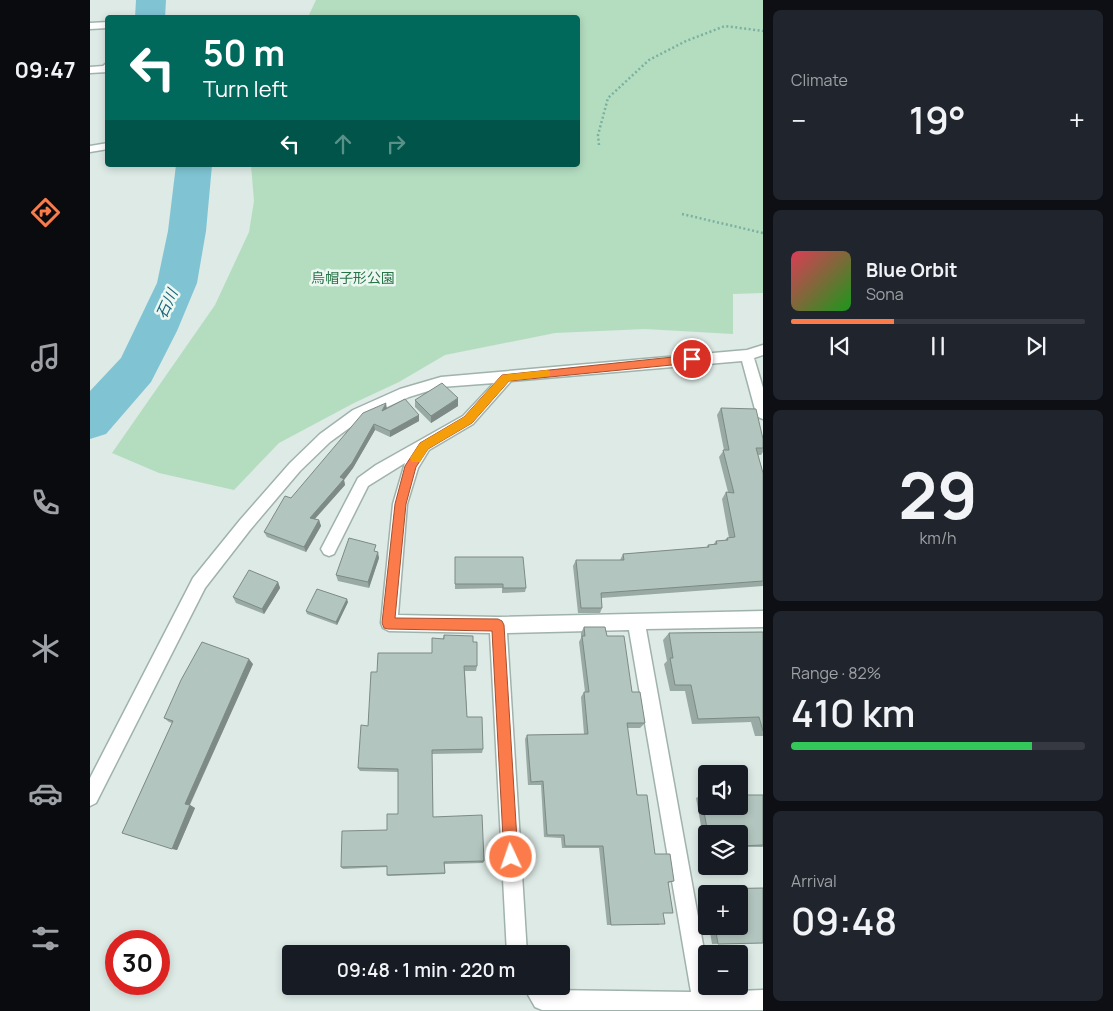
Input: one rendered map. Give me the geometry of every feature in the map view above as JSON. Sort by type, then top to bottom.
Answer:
[{"type":"street","points":[[90,26],[105,25]]},
{"type":"street","points":[[90,70],[105,69]]},
{"type":"street","points":[[90,149],[105,146]]},
{"type":"street","points":[[90,797],[199,583],[295,467],[325,438],[358,414],[405,394],[441,382],[506,378],[747,355],[763,350]]},
{"type":"street","points":[[747,355],[763,413]]},
{"type":"street","points":[[330,549],[363,482],[381,469],[468,420],[506,378]]},
{"type":"street","points":[[424,446],[411,466],[400,504],[388,623],[498,625],[763,619]]},
{"type":"street","points":[[636,621],[704,1007]]},
{"type":"street","points":[[498,625],[516,945]]},
{"type":"street","points":[[539,995],[542,1000],[704,1007],[763,1000]]},
{"type":"path","points":[[599,145],[598,135],[608,98],[649,60],[686,41],[726,26],[763,31]]},
{"type":"path","points":[[682,214],[762,233]]},
{"type":"green space","name":"烏帽子形公園","points":[[316,0],[763,0],[763,293],[733,294],[733,334],[645,329],[555,333],[445,355],[399,382],[354,403],[279,443],[234,490],[159,473],[112,453],[215,305],[249,232],[254,201],[251,167],[580,167],[580,15],[309,15]]},
{"type":"building","points":[[442,383],[458,398],[431,416],[415,400]]},
{"type":"building","points":[[405,399],[419,415],[390,431],[374,424],[352,463],[340,477],[344,479],[310,518],[319,520],[304,547],[264,532],[285,496],[291,498],[363,413],[386,403],[382,411]]},
{"type":"building","points":[[721,408],[756,409],[763,439],[763,448],[756,448],[763,473],[763,581],[601,593],[602,608],[581,608],[576,560],[624,560],[623,554],[709,547],[708,545],[717,544],[716,541],[735,537],[726,492],[734,493],[723,450],[729,450]]},
{"type":"building","points":[[349,538],[376,545],[374,551],[378,552],[368,582],[336,575]]},
{"type":"building","points":[[455,557],[523,557],[526,588],[503,588],[503,584],[455,584]]},
{"type":"building","points":[[249,570],[278,582],[262,609],[233,597]]},
{"type":"building","points":[[317,589],[347,599],[336,622],[306,611]]},
{"type":"building","points":[[584,627],[605,627],[607,636],[624,636],[632,692],[640,692],[645,723],[627,723],[637,795],[647,795],[655,854],[670,854],[674,881],[668,882],[673,913],[663,913],[665,924],[611,925],[603,846],[565,846],[564,835],[547,835],[543,781],[531,782],[527,735],[588,734],[584,692],[589,692],[582,636],[585,636]]},
{"type":"building","points":[[763,632],[763,731],[759,717],[698,719],[691,685],[675,685],[670,658],[673,658],[669,633]]},
{"type":"building","points":[[444,635],[473,636],[473,642],[477,642],[477,666],[464,666],[467,717],[482,717],[483,749],[432,750],[433,817],[482,815],[484,861],[444,862],[445,873],[387,875],[387,866],[341,867],[342,831],[387,830],[387,814],[398,814],[398,769],[358,768],[361,725],[368,726],[371,672],[377,672],[378,653],[432,653],[432,638],[444,639]]},
{"type":"building","points":[[202,642],[249,659],[185,804],[190,805],[172,849],[122,833],[173,721],[164,718],[181,680]]},
{"type":"building","points":[[748,795],[763,795],[763,845],[748,846],[748,825],[706,825],[705,815],[748,815]]},
{"type":"building","points":[[748,888],[763,888],[763,943],[718,944],[716,935],[748,935]]},
{"type":"waterway","name":"石川","points":[[150,15],[151,0]]},
{"type":"waterway","name":"石川","points":[[90,421],[136,370],[177,283],[187,231],[194,167]]},
{"type":"slow traffic","points":[[416,458],[424,446],[468,420],[506,378],[547,374]]},
{"type":"route","points":[[511,857],[498,625],[388,623],[400,504],[411,466],[424,446],[468,420],[506,378],[692,359]]}]
